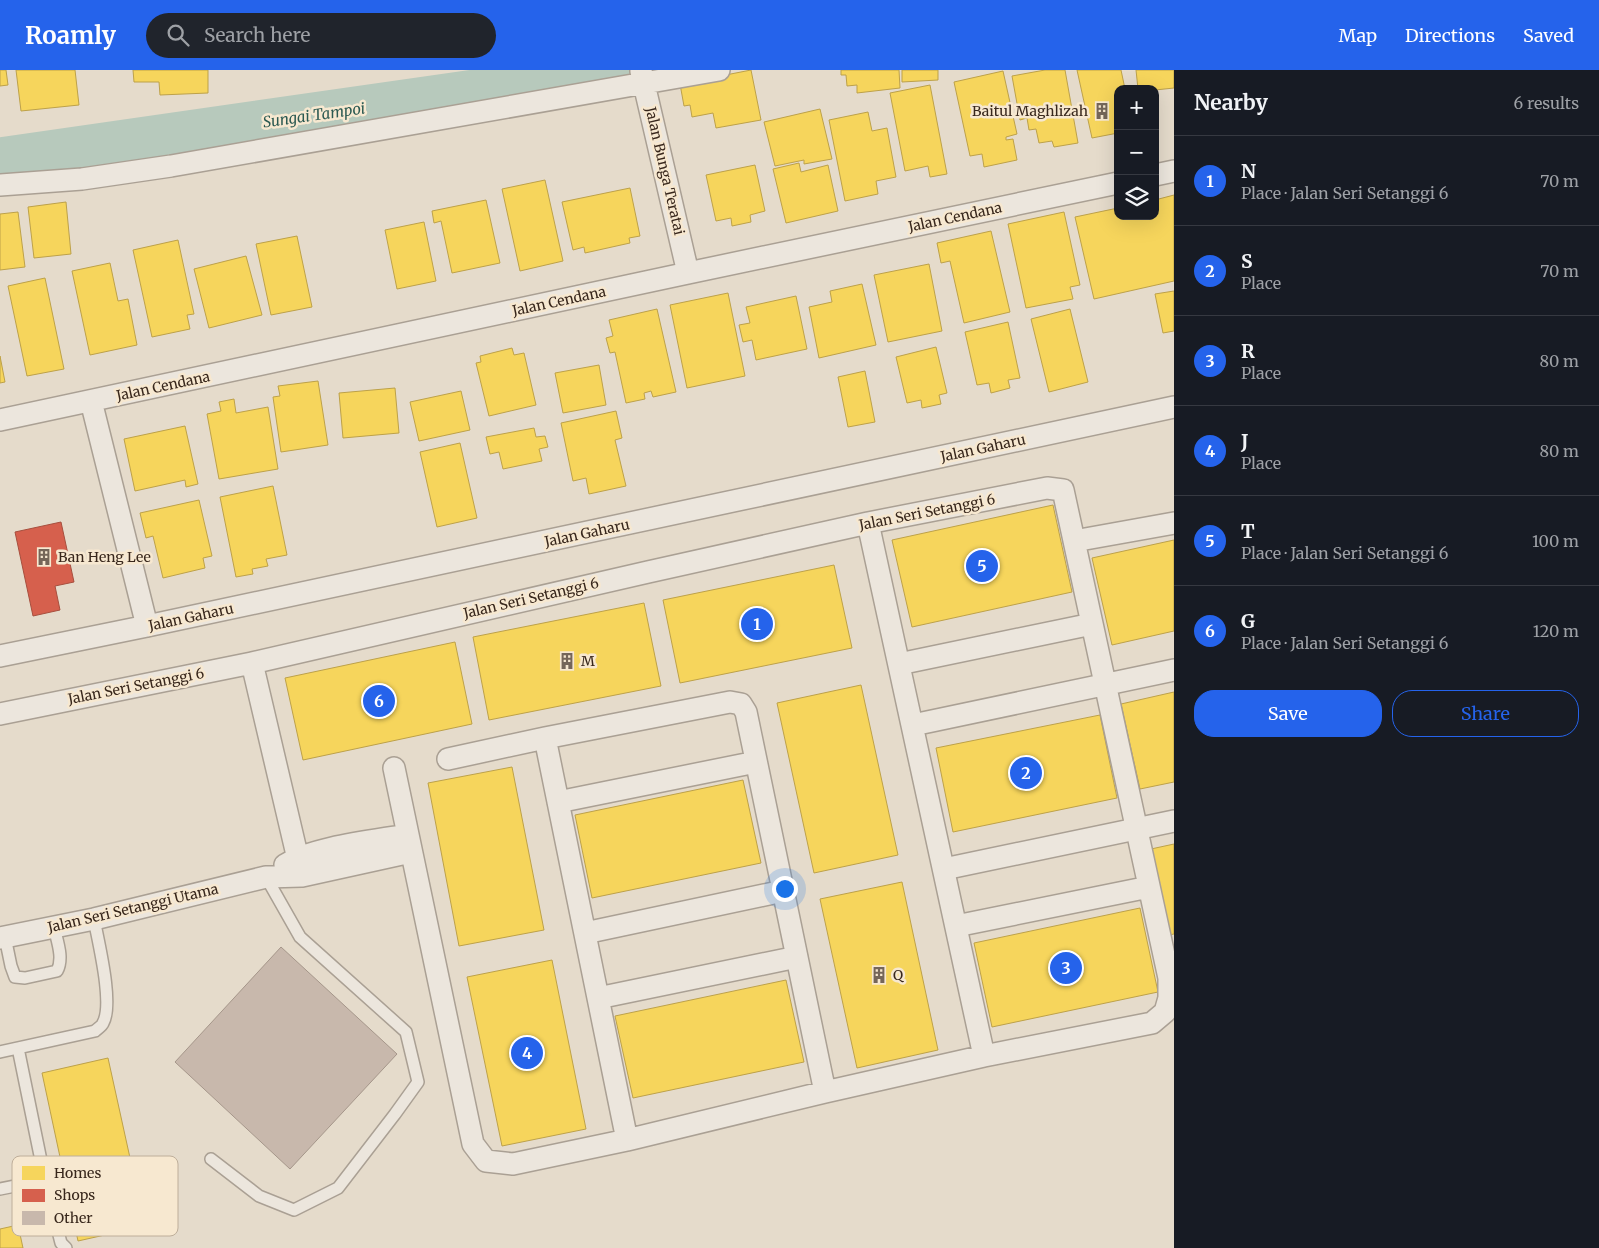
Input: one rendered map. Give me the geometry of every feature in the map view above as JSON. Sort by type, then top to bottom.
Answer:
[{"type":"street","points":[[0,185],[82,179],[171,166],[643,77],[720,70]]},
{"type":"street","name":"Jalan Bunga Teratai","points":[[643,77],[688,273]]},
{"type":"street","points":[[1159,174],[1174,172]]},
{"type":"street","name":"Jalan Cendana","points":[[0,420],[1114,184]]},
{"type":"street","points":[[91,402],[147,626]]},
{"type":"street","name":"Jalan Gaharu","points":[[0,656],[1174,407]]},
{"type":"street","name":"Jalan Seri Setanggi 6","points":[[0,714],[252,663],[868,523],[1047,488],[1063,490],[1074,541]]},
{"type":"street","points":[[868,523],[984,1056]]},
{"type":"street","points":[[394,768],[473,1144],[486,1161],[513,1164],[627,1140],[984,1056],[1152,1023],[1165,1012],[1169,998],[1171,977],[1149,887],[1074,541],[1174,523]]},
{"type":"street","points":[[899,664],[1092,624]]},
{"type":"street","points":[[252,663],[300,867]]},
{"type":"street","points":[[912,726],[1174,670]]},
{"type":"street","points":[[448,759],[730,702],[741,704],[746,712],[825,1092]]},
{"type":"street","points":[[545,738],[627,1140]]},
{"type":"street","points":[[558,802],[756,762]]},
{"type":"street","points":[[944,869],[1174,822]]},
{"type":"street","name":"Jalan Seri Setanggi Utama","points":[[2,938],[94,919],[300,867],[409,843]]},
{"type":"street","points":[[956,926],[1149,887]]},
{"type":"street","points":[[585,933],[783,892]]},
{"type":"street","points":[[598,998],[797,957]]},
{"type":"lane","points":[[211,1159],[259,1196],[294,1210],[338,1188],[418,1082],[406,1032],[300,937],[266,877]]},
{"type":"lane","points":[[0,1052],[95,1031],[103,1023],[108,1007],[94,919]]},
{"type":"lane","points":[[2,938],[16,977],[25,978],[57,971],[60,965],[60,957],[54,927]]},
{"type":"lane","points":[[18,1048],[39,1156]]},
{"type":"lane","points":[[59,1236],[61,1243],[66,1248]]},
{"type":"building: Homes","points":[[0,70],[6,70],[8,85],[0,86]]},
{"type":"building: Homes","points":[[16,70],[75,70],[79,105],[21,111]]},
{"type":"building: Homes","points":[[133,70],[208,70],[208,93],[160,95],[159,82],[134,82]]},
{"type":"building: Homes","points":[[751,70],[761,120],[716,128],[713,113],[692,117],[690,105],[684,106],[680,84]]},
{"type":"building: Homes","points":[[841,70],[899,70],[900,88],[857,93],[857,85],[847,86],[846,75],[841,75]]},
{"type":"building: Homes","points":[[902,70],[938,70],[938,80],[902,82]]},
{"type":"building: Homes","points":[[1045,70],[1065,70],[1078,143],[1054,147],[1052,141],[1039,143],[1036,129],[1029,130],[1027,118],[1020,120],[1012,76]]},
{"type":"building: Homes","name":"Baitul Maghlizah","points":[[1077,70],[1121,70],[1124,85],[1114,85],[1114,134],[1092,138]]},
{"type":"building: Homes","points":[[1136,70],[1174,70],[1174,88],[1159,90],[1159,85],[1138,85]]},
{"type":"building: Homes","points":[[1003,71],[1017,134],[1006,137],[1006,140],[1013,139],[1017,160],[984,167],[982,154],[970,156],[954,82]]},
{"type":"building: Homes","points":[[930,85],[947,174],[930,177],[928,166],[905,171],[890,93]]},
{"type":"building: Homes","points":[[820,109],[832,159],[804,164],[804,160],[775,166],[764,122]]},
{"type":"building: Homes","points":[[868,112],[872,131],[887,128],[896,177],[876,181],[878,194],[845,201],[829,120]]},
{"type":"building: Homes","points":[[799,163],[801,172],[828,165],[838,211],[786,223],[773,169]]},
{"type":"building: Homes","points":[[755,165],[765,211],[750,215],[751,222],[732,226],[731,218],[716,221],[706,175]]},
{"type":"building: Homes","points":[[545,180],[563,261],[520,271],[502,189]]},
{"type":"building: Homes","points":[[630,188],[640,236],[629,238],[630,243],[585,253],[584,247],[573,250],[562,202]]},
{"type":"building: Homes","points":[[1174,195],[1174,281],[1094,299],[1075,217],[1114,209],[1114,220],[1159,220],[1159,199]]},
{"type":"building: Homes","points":[[486,200],[500,263],[452,273],[441,221],[434,223],[432,211]]},
{"type":"building: Homes","points":[[66,202],[71,254],[34,258],[28,207]]},
{"type":"building: Homes","points":[[18,212],[25,267],[0,270],[0,214]]},
{"type":"building: Homes","points":[[1064,212],[1080,285],[1070,287],[1073,299],[1026,308],[1008,224]]},
{"type":"building: Homes","points":[[424,222],[436,281],[397,289],[385,230]]},
{"type":"building: Homes","points":[[991,231],[1010,312],[964,323],[950,261],[941,263],[937,243]]},
{"type":"building: Homes","points":[[297,236],[312,307],[271,315],[256,244]]},
{"type":"building: Homes","points":[[178,240],[194,314],[187,315],[190,329],[152,337],[133,250]]},
{"type":"building: Homes","points":[[246,256],[262,315],[209,328],[194,269]]},
{"type":"building: Homes","points":[[110,263],[118,301],[128,299],[137,345],[90,355],[72,271]]},
{"type":"building: Homes","points":[[929,264],[942,331],[888,342],[874,275]]},
{"type":"building: Homes","points":[[45,278],[64,369],[27,376],[8,286]]},
{"type":"building: Homes","points":[[862,284],[876,345],[819,358],[809,307],[832,302],[830,291]]},
{"type":"building: Homes","points":[[1174,291],[1174,331],[1163,333],[1155,294]]},
{"type":"building: Homes","points":[[728,293],[745,376],[687,388],[670,305]]},
{"type":"building: Homes","points":[[796,296],[807,349],[756,360],[752,340],[743,342],[739,325],[750,323],[746,307]]},
{"type":"building: Homes","points":[[657,309],[676,392],[653,397],[651,391],[644,393],[645,399],[626,403],[615,352],[610,353],[606,338],[613,336],[609,320]]},
{"type":"building: Homes","points":[[1070,309],[1088,382],[1049,392],[1031,319]]},
{"type":"building: Homes","points":[[1008,322],[1020,378],[1008,380],[1010,388],[991,393],[989,383],[977,385],[965,332]]},
{"type":"building: Homes","points":[[936,347],[947,393],[939,395],[941,404],[922,408],[921,400],[907,403],[896,357]]},
{"type":"building: Homes","points":[[512,348],[514,355],[524,353],[536,405],[489,416],[476,363],[481,362],[480,356]]},
{"type":"building: Homes","points":[[0,356],[5,382],[0,383]]},
{"type":"building: Homes","points":[[599,365],[606,405],[563,413],[555,373]]},
{"type":"building: Homes","points":[[865,371],[875,422],[848,427],[838,377]]},
{"type":"building: Homes","points":[[318,381],[328,445],[281,452],[273,397],[280,396],[278,386]]},
{"type":"building: Homes","points":[[395,388],[399,433],[343,438],[339,393]]},
{"type":"building: Homes","points":[[461,391],[470,430],[419,441],[410,402]]},
{"type":"building: Homes","points":[[234,399],[236,413],[268,407],[278,469],[219,479],[207,414],[221,411],[219,402]]},
{"type":"building: Homes","points":[[616,411],[622,438],[615,440],[626,486],[589,494],[586,478],[573,481],[561,423]]},
{"type":"building: Homes","points":[[185,426],[198,484],[186,487],[185,480],[135,491],[124,439]]},
{"type":"building: Homes","points":[[534,428],[536,437],[545,436],[548,447],[539,449],[542,461],[503,469],[499,452],[490,454],[486,437]]},
{"type":"building: Homes","points":[[460,443],[477,518],[437,527],[420,452]]},
{"type":"building: Homes","points":[[273,486],[287,555],[266,559],[268,566],[252,569],[253,574],[236,577],[220,497]]},
{"type":"building: Homes","points":[[199,500],[212,556],[203,558],[205,568],[163,578],[153,536],[146,538],[140,513]]},
{"type":"building: Homes","points":[[1053,505],[1072,592],[912,627],[892,540]]},
{"type":"building: Homes","points":[[1174,540],[1174,631],[1112,645],[1092,558]]},
{"type":"building: Homes","points":[[834,565],[852,648],[680,683],[663,600]]},
{"type":"building: Homes","name":"M","points":[[644,603],[661,686],[489,720],[473,637]]},
{"type":"building: Homes","points":[[455,642],[472,724],[303,760],[285,678]]},
{"type":"building: Homes","points":[[861,685],[898,855],[814,873],[777,703]]},
{"type":"building: Homes","points":[[1174,692],[1174,782],[1140,789],[1121,704]]},
{"type":"building: Homes","points":[[1100,715],[1117,798],[953,832],[936,748]]},
{"type":"building: Homes","points":[[512,767],[544,930],[459,946],[428,783]]},
{"type":"building: Homes","points":[[743,780],[761,863],[592,898],[575,815]]},
{"type":"building: Homes","points":[[1174,844],[1174,934],[1169,935],[1151,849]]},
{"type":"building: Homes","name":"Q","points":[[902,882],[938,1050],[857,1068],[820,899]]},
{"type":"building: Homes","points":[[1140,908],[1158,992],[992,1027],[974,943]]},
{"type":"building: Homes","points":[[552,960],[586,1129],[502,1146],[467,977]]},
{"type":"building: Homes","points":[[786,980],[804,1062],[633,1098],[615,1016]]},
{"type":"building: Homes","points":[[108,1058],[130,1156],[60,1156],[42,1073]]},
{"type":"building: Homes","points":[[12,1226],[12,1236],[20,1236],[23,1248],[0,1248],[0,1229]]},
{"type":"building: Homes","points":[[77,1236],[100,1236],[78,1241]]},
{"type":"building: Shops","name":"Ban Heng Lee","points":[[61,522],[74,582],[55,586],[60,610],[33,616],[15,532]]},
{"type":"building: Other","points":[[281,947],[397,1054],[290,1169],[175,1062]]},
{"type":"waterway","name":"Sungai Tampoi","points":[[0,160],[628,70]]},
{"type":"place","name":"Baitul Maghlizah","points":[[1102,111]]},
{"type":"place","name":"Ban Heng Lee","points":[[44,557]]},
{"type":"place","name":"T","points":[[982,566]]},
{"type":"place","name":"N","points":[[757,624]]},
{"type":"place","name":"M","points":[[567,661]]},
{"type":"place","name":"G","points":[[379,701]]},
{"type":"place","name":"S","points":[[1026,773]]},
{"type":"place","name":"R","points":[[1066,968]]},
{"type":"place","name":"Q","points":[[879,975]]},
{"type":"place","name":"J","points":[[527,1053]]}]
